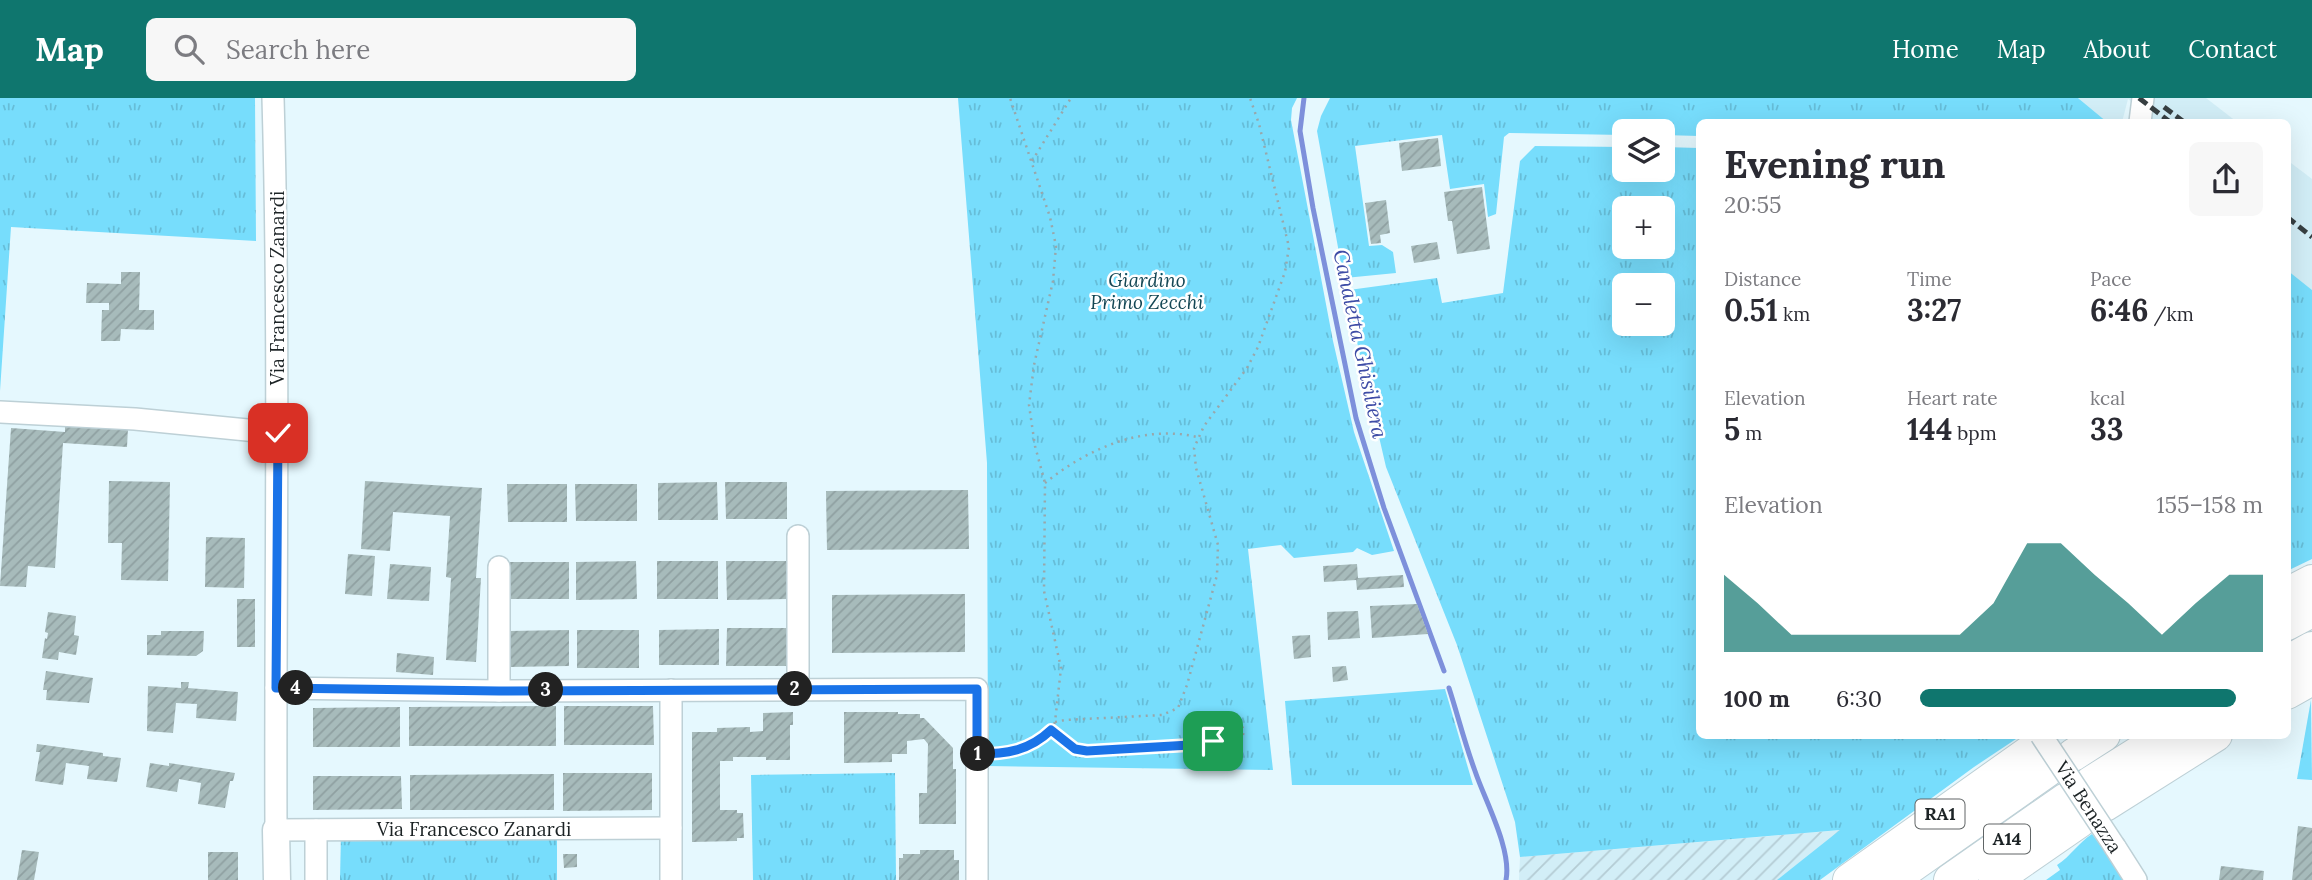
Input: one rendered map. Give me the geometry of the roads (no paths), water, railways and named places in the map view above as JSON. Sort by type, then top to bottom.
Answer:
[{"type":"highway","points":[[2291,592],[2312,581]]},
{"type":"highway","points":[[2291,622],[2312,611]]},
{"type":"highway","points":[[2291,660],[2312,649]]},
{"type":"highway","points":[[2291,691],[2312,679]]},
{"type":"highway","name":"A14","points":[[1892,880],[2048,753],[2092,739]]},
{"type":"highway","name":"A14","points":[[1950,880],[2085,802],[2161,739]]},
{"type":"highway","points":[[1995,880],[2085,802],[2208,739]]},
{"type":"highway","name":"RA1","points":[[1849,880],[2048,753]]},
{"type":"main road","name":"Via Francesco Zanardi","points":[[276,830],[277,880]]},
{"type":"street","name":"Via Francesco Zanardi","points":[[273,98],[277,202],[278,433],[276,830],[671,828]]},
{"type":"street","points":[[2140,119],[2143,98]]},
{"type":"street","points":[[0,412],[135,419],[278,433]]},
{"type":"street","points":[[798,536],[798,689]]},
{"type":"street","points":[[499,567],[499,691]]},
{"type":"street","points":[[276,688],[499,691],[977,689],[977,880]]},
{"type":"street","points":[[671,690],[671,880]]},
{"type":"street","name":"Via Benazza","points":[[2048,753],[2136,880]]},
{"type":"street","points":[[316,830],[316,880]]},
{"type":"waterway","name":"Canaletta Ghisiliera","points":[[1304,98],[1300,131],[1356,418],[1384,508],[1444,671]]},
{"type":"waterway","name":"Canaletta Ghisiliera","points":[[1449,688],[1471,761],[1501,840],[1507,868],[1506,880]]},
{"type":"railway","points":[[2139,98],[2166,119]]},
{"type":"railway","points":[[2164,107],[2180,119]]},
{"type":"railway","points":[[2291,220],[2312,237]]},
{"type":"park label","name":"Giardino Primo Zecchi","points":[[1147,291]]}]
